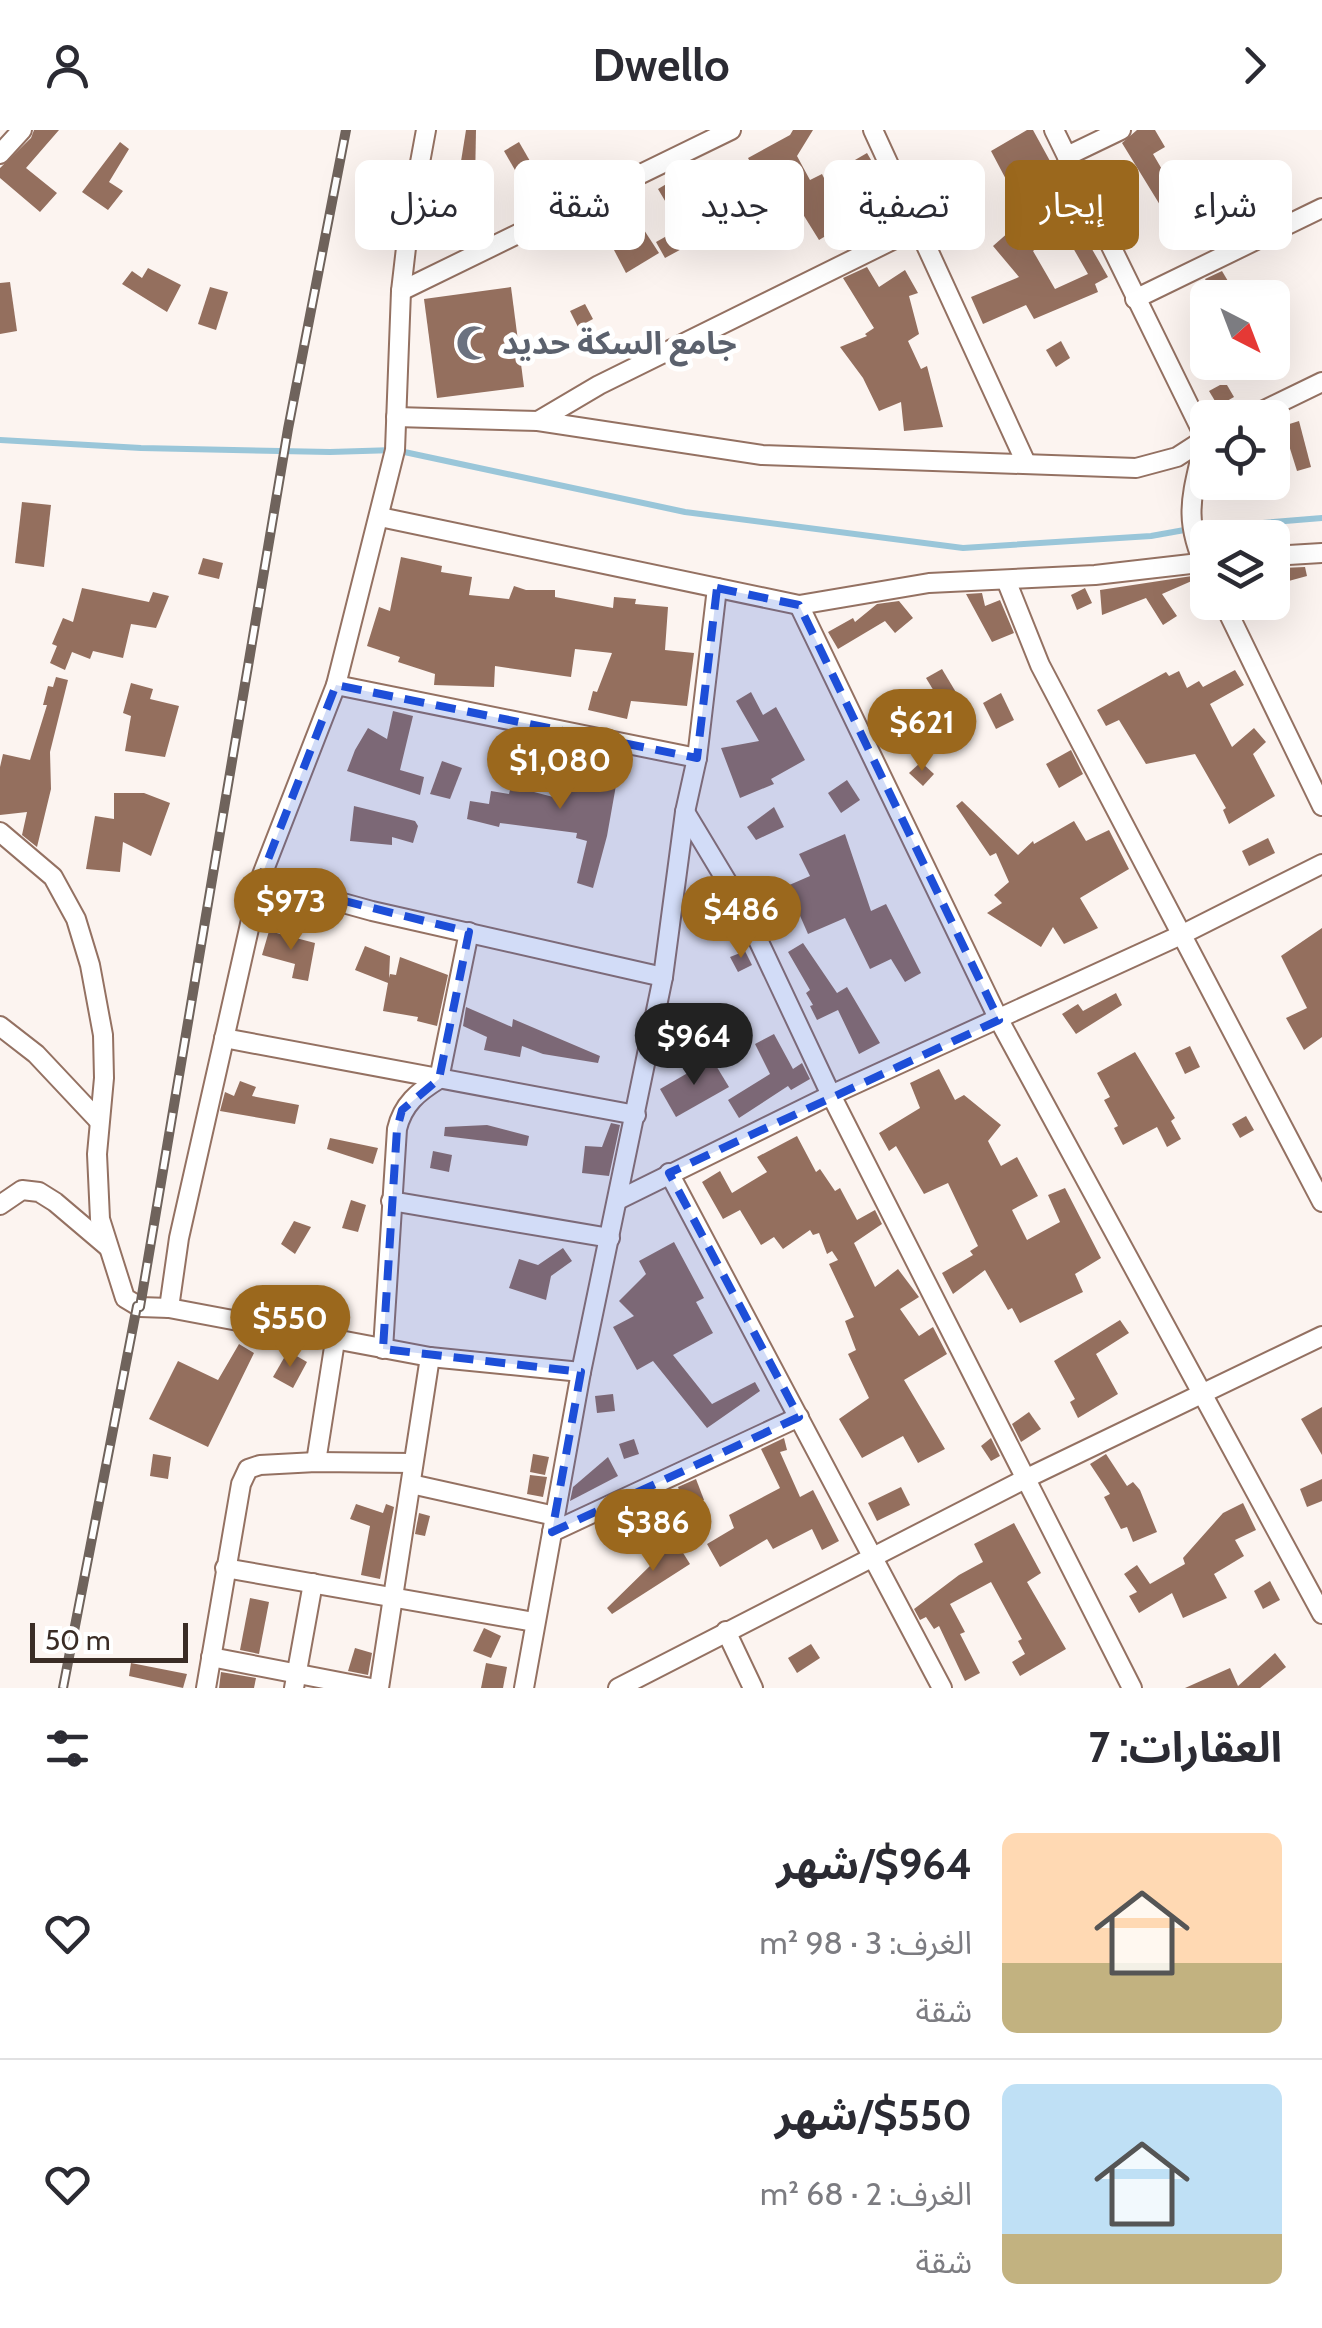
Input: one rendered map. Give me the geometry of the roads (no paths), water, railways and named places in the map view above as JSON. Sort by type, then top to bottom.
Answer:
[{"type":"street","points":[[0,154],[22,130]]},
{"type":"street","points":[[169,1308],[179,1238],[260,880],[336,685],[396,450],[401,291],[426,130]]},
{"type":"street","points":[[401,291],[731,130]]},
{"type":"street","points":[[873,130],[887,160]]},
{"type":"street","points":[[1054,130],[1190,407]]},
{"type":"street","points":[[1067,156],[1121,130]]},
{"type":"street","points":[[1135,299],[1322,208]]},
{"type":"street","points":[[538,421],[599,385],[872,250]]},
{"type":"street","points":[[929,250],[1026,463]]},
{"type":"street","points":[[1285,400],[1322,382]]},
{"type":"street","points":[[396,417],[538,421],[762,455],[1136,468],[1177,457],[1190,448]]},
{"type":"street","points":[[380,517],[798,605],[929,583],[1190,566]]},
{"type":"street","points":[[1290,555],[1322,552]]},
{"type":"street","points":[[1006,580],[1040,665],[1322,1202]]},
{"type":"street","points":[[524,1688],[581,1372],[664,977],[685,812],[697,758],[717,588]]},
{"type":"street","points":[[798,605],[998,1020],[1322,1614]]},
{"type":"street","points":[[1232,620],[1322,806]]},
{"type":"street","points":[[336,685],[697,758]]},
{"type":"street","points":[[685,812],[744,910],[831,1095],[1132,1688]]},
{"type":"street","points":[[0,832],[53,877],[76,919],[90,965],[103,1034],[100,1218],[120,1286],[130,1304],[383,1349],[581,1372]]},
{"type":"street","points":[[618,1200],[831,1095],[1182,935],[1322,864]]},
{"type":"street","points":[[260,880],[372,911],[664,977]]},
{"type":"street","points":[[383,1349],[395,1139],[402,1110],[440,1079],[469,932]]},
{"type":"street","points":[[0,1026],[36,1054],[99,1121]]},
{"type":"street","points":[[224,1038],[636,1114]]},
{"type":"street","points":[[669,1173],[942,1688]]},
{"type":"street","points":[[0,1205],[22,1190],[39,1192],[112,1251]]},
{"type":"street","points":[[392,1201],[610,1238]]},
{"type":"street","points":[[618,1688],[1026,1478],[1322,1336]]},
{"type":"street","points":[[316,1462],[335,1341]]},
{"type":"street","points":[[380,1688],[430,1356]]},
{"type":"street","points":[[411,1484],[553,1524],[799,1418]]},
{"type":"street","points":[[206,1688],[241,1484],[248,1469],[316,1462],[413,1463]]},
{"type":"street","points":[[225,1568],[534,1622]]},
{"type":"street","points":[[295,1682],[313,1583]]},
{"type":"street","points":[[726,1632],[753,1688]]},
{"type":"street","points":[[211,1657],[295,1682],[371,1688]]},
{"type":"waterway","points":[[0,440],[141,448],[395,450],[685,512],[963,548],[1151,536],[1322,518]]},
{"type":"railway","points":[[63,1688],[137,1306],[140,1307],[288,429],[346,130]]},
{"type":"place","name":"جامع السكة حديد","points":[[474,343]]}]
